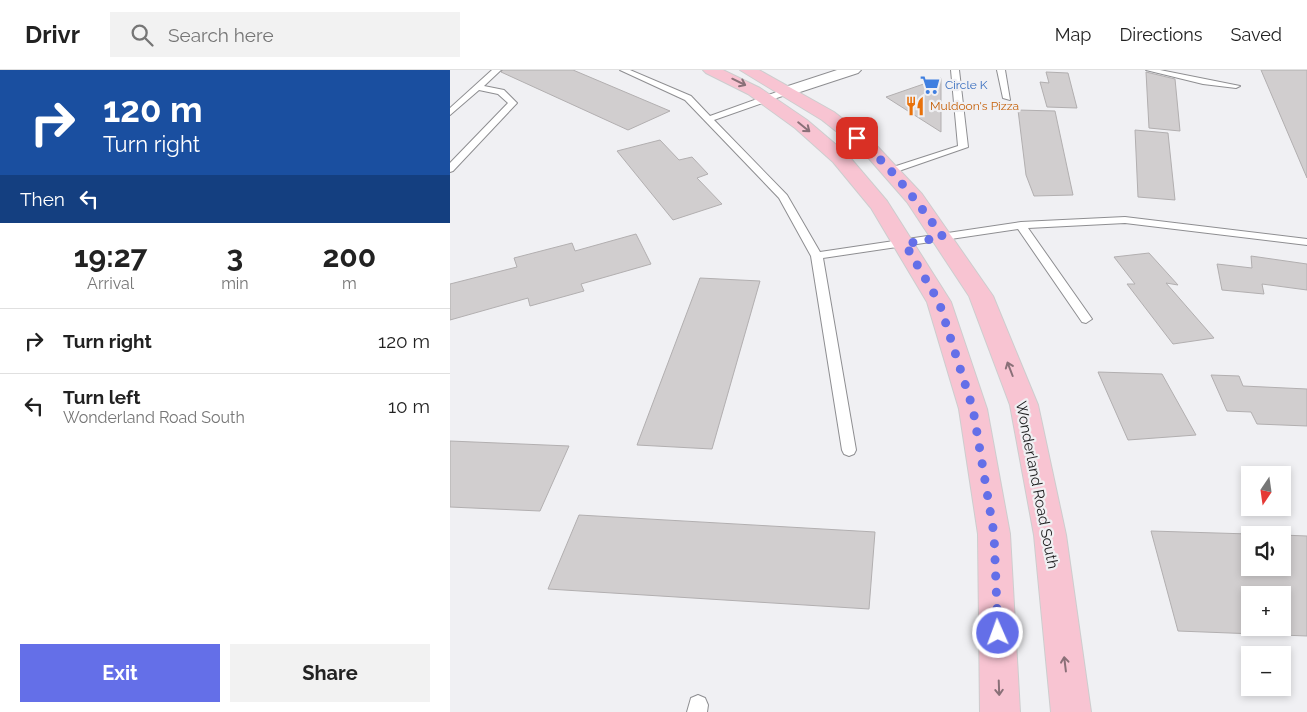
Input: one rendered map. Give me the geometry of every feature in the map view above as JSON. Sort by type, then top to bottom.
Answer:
[{"type":"main road","points":[[711,70],[749,87],[802,124],[840,158],[880,205],[939,302],[973,409],[994,534],[1000,712]]},
{"type":"main road","name":"Wonderland Road South","points":[[748,70],[788,91],[828,116],[871,150],[915,198],[981,296],[1024,405],[1050,535],[1071,712]]},
{"type":"street","points":[[788,91],[853,70]]},
{"type":"lane","points":[[450,112],[497,70]]},
{"type":"lane","points":[[624,70],[688,98],[783,197],[817,256],[849,450]]},
{"type":"lane","points":[[890,171],[963,147],[955,70]]},
{"type":"lane","points":[[1001,70],[1007,98]]},
{"type":"lane","points":[[1150,70],[1203,82],[1236,86]]},
{"type":"lane","points":[[450,169],[513,103],[501,92],[477,87]]},
{"type":"lane","points":[[708,119],[788,91]]},
{"type":"lane","points":[[817,256],[1021,225],[1125,220],[1307,242]]},
{"type":"lane","points":[[1021,225],[1086,319]]},
{"type":"building","points":[[503,70],[573,70],[670,111],[628,130],[501,72]]},
{"type":"building","points":[[1261,70],[1307,70],[1307,178]]},
{"type":"building","points":[[1046,72],[1068,73],[1077,108],[1047,107],[1040,82],[1049,83]]},
{"type":"building","points":[[1146,72],[1175,79],[1180,131],[1149,128]]},
{"type":"building","points":[[941,78],[941,132],[886,97]]},
{"type":"building","points":[[1018,110],[1055,111],[1073,195],[1034,196],[1026,175]]},
{"type":"building","points":[[1135,130],[1168,133],[1175,200],[1138,197]]},
{"type":"building","points":[[660,140],[679,160],[692,157],[708,174],[697,178],[722,204],[673,220],[617,151]]},
{"type":"building","points":[[636,234],[651,264],[581,284],[584,291],[530,306],[528,298],[450,320],[450,284],[517,267],[514,258],[572,243],[575,251]]},
{"type":"building","points":[[1149,253],[1178,285],[1166,283],[1214,338],[1173,344],[1127,284],[1135,284],[1114,257]]},
{"type":"building","points":[[1251,256],[1307,264],[1307,290],[1262,284],[1264,294],[1222,290],[1217,264],[1252,268]]},
{"type":"building","points":[[700,278],[760,281],[712,449],[637,445]]},
{"type":"building","points":[[1098,372],[1162,374],[1196,435],[1128,440]]},
{"type":"building","points":[[1211,375],[1239,376],[1243,386],[1307,389],[1307,426],[1257,424],[1251,412],[1227,411]]},
{"type":"building","points":[[450,441],[569,446],[540,511],[450,507]]},
{"type":"building","points":[[579,515],[875,532],[869,609],[548,589]]},
{"type":"building","points":[[1151,531],[1241,534],[1241,576],[1291,576],[1291,535],[1307,536],[1307,636],[1291,635],[1291,586],[1241,586],[1241,633],[1178,631]]},
{"type":"place","name":"Circle K","points":[[930,85]]},
{"type":"place","name":"Muldoon's Pizza","points":[[915,106]]},
{"type":"route","points":[[857,138],[871,150],[915,198],[943,237],[905,244],[939,302],[973,409],[994,534],[998,633]]}]
